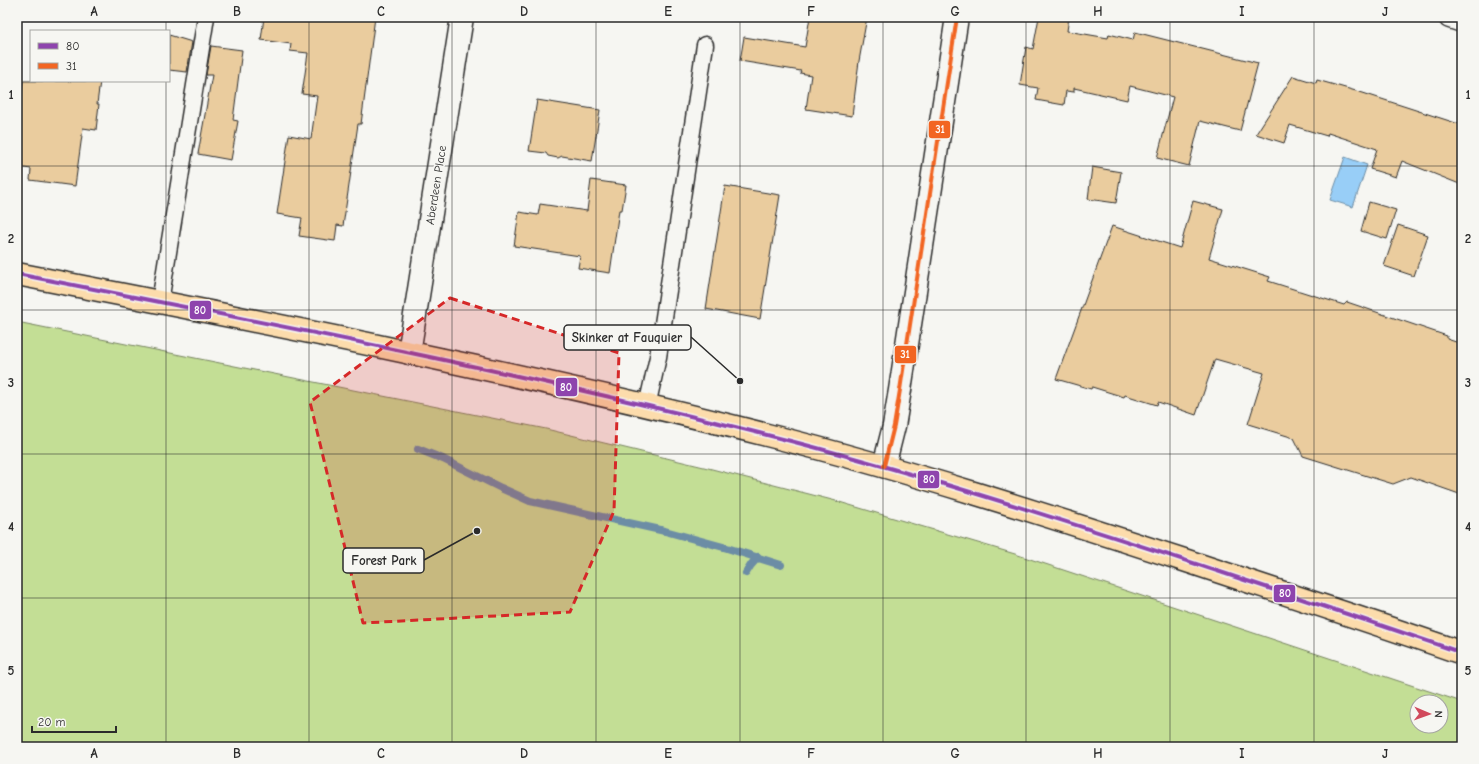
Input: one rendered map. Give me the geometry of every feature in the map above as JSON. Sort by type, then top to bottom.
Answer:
[{"type":"main road","points":[[17,274],[409,353],[769,435],[884,466],[1082,527],[1462,653]]},
{"type":"street","name":"Aberdeen Place","points":[[409,353],[462,17]]},
{"type":"street","points":[[884,466],[899,397],[957,17]]},
{"type":"street","points":[[1450,17],[1462,21]]},
{"type":"lane","points":[[160,302],[206,17]]},
{"type":"lane","points":[[647,406],[658,357],[705,44]]},
{"type":"highlighted area","points":[[450,298],[619,353],[614,511],[570,612],[363,623],[310,402]]},
{"type":"green space","points":[[17,322],[546,429],[836,501],[1015,554],[1438,694],[1409,694],[1409,734],[1449,734],[1449,698],[1462,702],[1462,747],[17,747]]},
{"type":"water","points":[[1345,157],[1367,165],[1353,207],[1330,200]]},
{"type":"building","points":[[264,17],[375,17],[361,124],[358,124],[343,226],[337,225],[335,241],[299,236],[302,218],[277,214],[289,135],[311,139],[317,96],[302,94],[308,53],[290,51],[291,44],[261,40]]},
{"type":"building","points":[[810,17],[867,17],[859,61],[852,116],[806,109],[811,75],[800,73],[801,71],[740,61],[744,37],[805,47]]},
{"type":"building","points":[[1039,17],[1069,17],[1067,31],[1108,38],[1109,34],[1133,40],[1135,32],[1258,63],[1240,131],[1200,121],[1189,166],[1157,158],[1173,97],[1130,86],[1127,100],[1074,88],[1074,92],[1066,91],[1064,105],[1036,100],[1038,88],[1020,85],[1026,47],[1033,49]]},
{"type":"building","points":[[170,35],[192,42],[187,72],[170,70]]},
{"type":"building","points":[[211,46],[242,50],[233,120],[238,121],[231,160],[198,154],[212,75],[206,75]]},
{"type":"building","points":[[1293,76],[1316,83],[1317,80],[1363,93],[1462,125],[1462,185],[1402,161],[1396,177],[1370,169],[1377,149],[1328,133],[1327,136],[1290,125],[1284,143],[1256,134]]},
{"type":"building","points":[[23,81],[100,82],[96,130],[83,128],[75,186],[30,180],[31,169],[17,167],[17,125]]},
{"type":"building","points":[[537,100],[600,110],[592,161],[562,156],[558,158],[548,156],[546,153],[529,151]]},
{"type":"building","points":[[1092,167],[1121,172],[1116,203],[1088,199]]},
{"type":"building","points":[[591,180],[626,185],[622,210],[619,210],[610,273],[578,268],[580,256],[514,246],[519,212],[538,215],[540,204],[587,211]]},
{"type":"building","points":[[725,186],[780,195],[760,319],[706,309]]},
{"type":"building","points":[[1193,201],[1223,209],[1209,258],[1270,277],[1268,281],[1344,305],[1347,302],[1447,336],[1447,339],[1462,344],[1462,495],[1411,477],[1393,484],[1303,456],[1294,438],[1248,424],[1264,373],[1215,359],[1196,415],[1158,402],[1157,405],[1125,395],[1124,397],[1092,387],[1091,389],[1056,379],[1112,226],[1180,248]]},
{"type":"building","points":[[1369,202],[1396,210],[1387,239],[1361,231]]},
{"type":"building","points":[[1398,225],[1428,235],[1414,276],[1384,266]]},
{"type":"waterway","points":[[418,449],[443,459],[530,501],[665,531],[781,565]]},
{"type":"waterway","points":[[746,573],[758,557]]},
{"type":"transit line","name":"31","points":[[884,466],[894,426],[900,390],[957,17]]},
{"type":"transit line","name":"80","points":[[17,274],[487,369],[767,435],[924,478],[1080,526],[1462,653]]},
{"type":"place","name":"Skinker at Fauquier","points":[[740,381]]},
{"type":"place","name":"Forest Park","points":[[477,531]]}]
